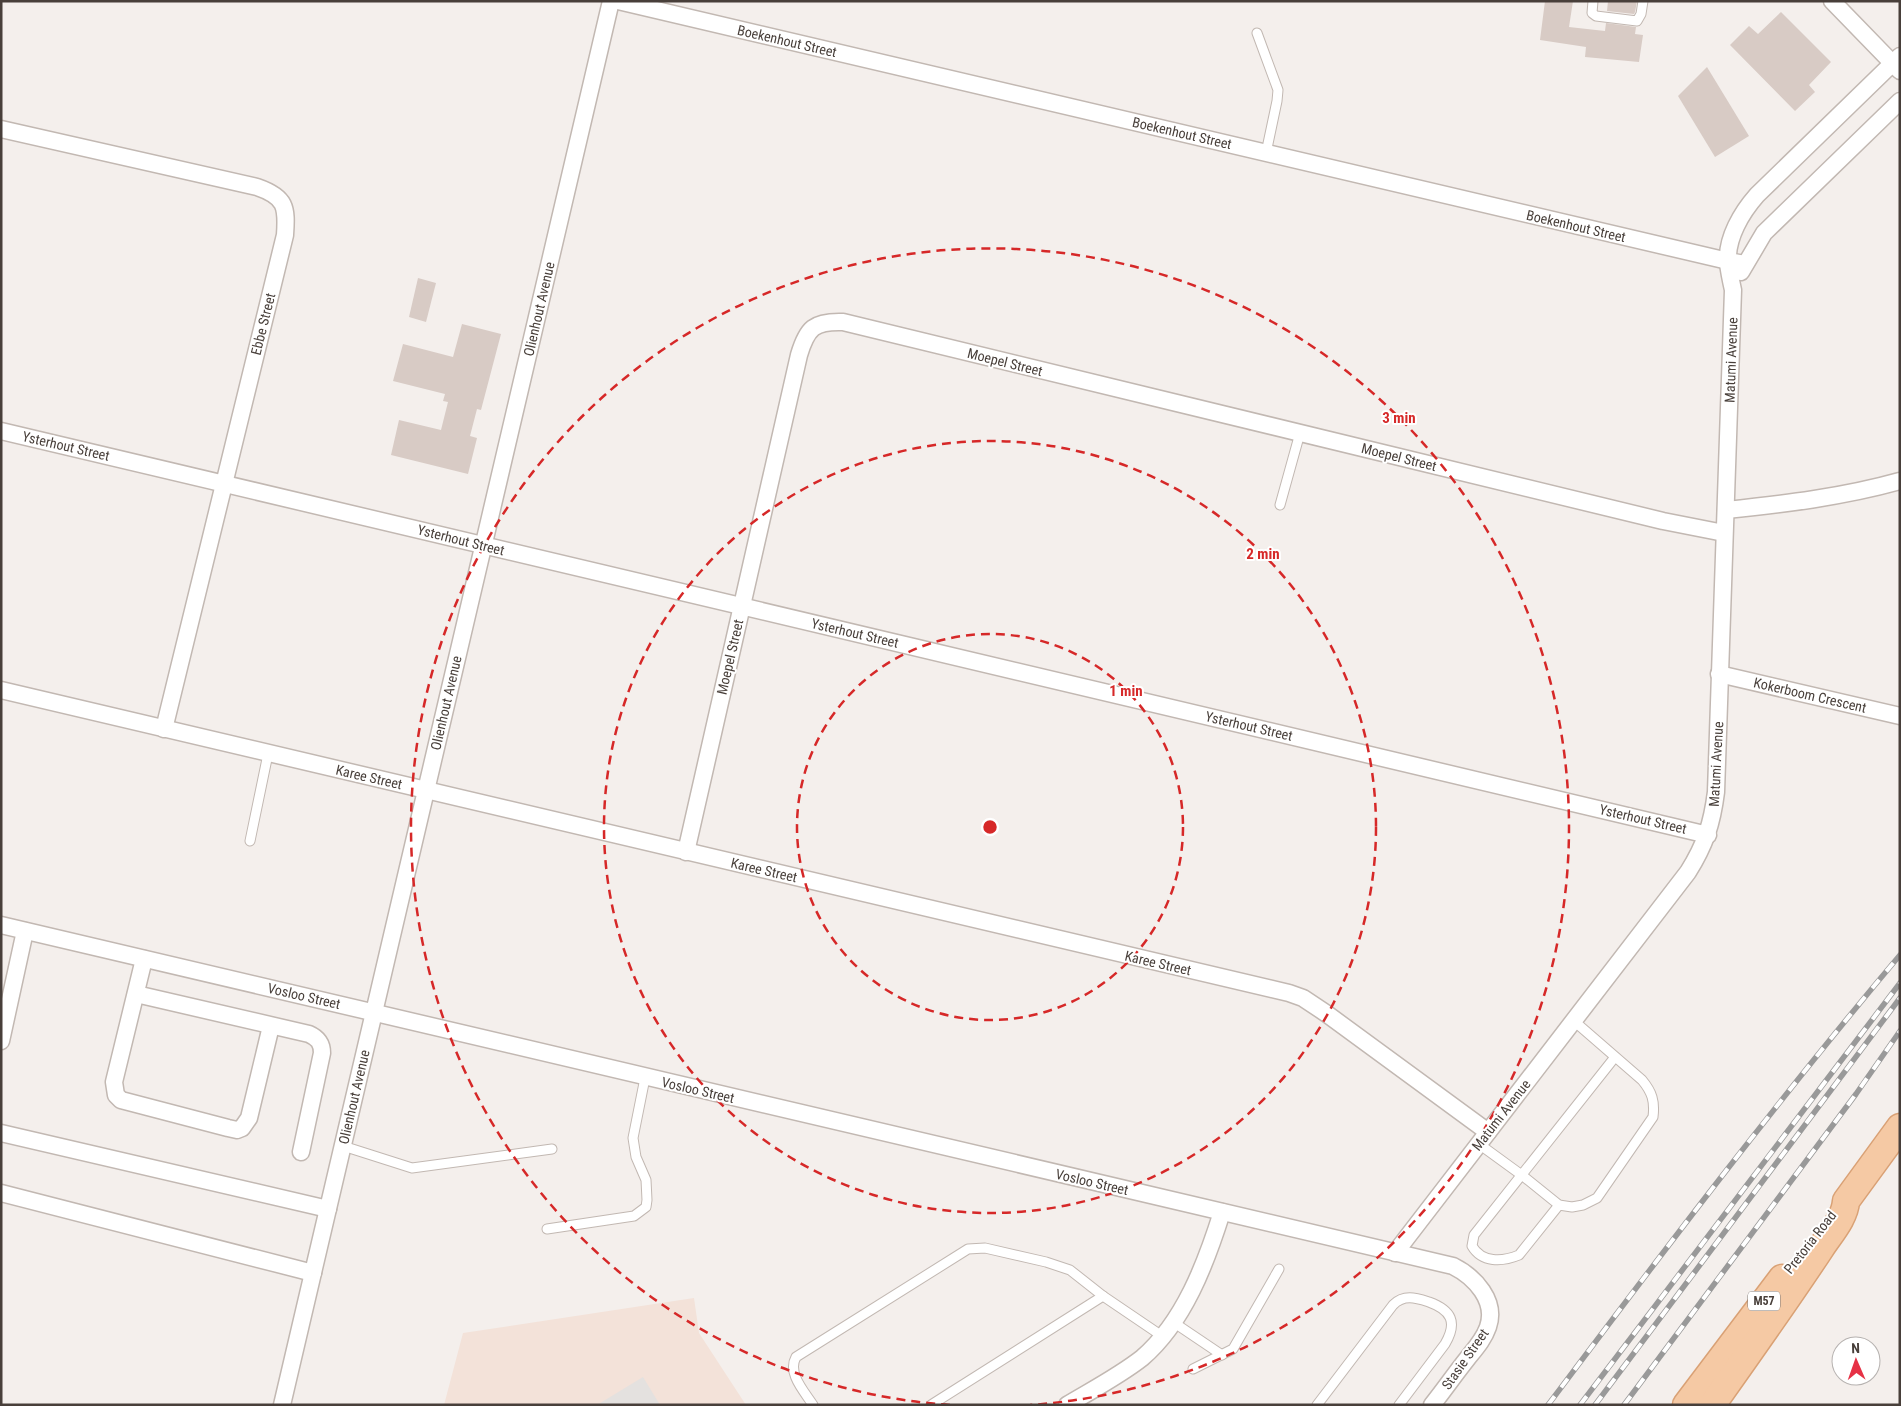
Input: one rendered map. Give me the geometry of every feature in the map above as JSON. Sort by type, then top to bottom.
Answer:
[{"type":"main road","name":"Pretoria Road","points":[[1712,1405],[1726,1394],[1843,1213],[1846,1201],[1900,1127]]},
{"type":"main road","name":"Pretoria Road","points":[[1686,1405],[1836,1207],[1846,1201]]},
{"type":"street","name":"Olienhout Avenue","points":[[282,1405],[611,1]]},
{"type":"street","name":"Boekenhout Street","points":[[618,1],[1745,264]]},
{"type":"street","points":[[1832,1],[1898,63]]},
{"type":"street","name":"Matumi Avenue","points":[[1395,1253],[1688,872],[1708,835],[1714,814],[1716,792],[1733,290],[1728,261],[1731,238],[1746,207],[1757,194],[1898,63]]},
{"type":"street","name":"Matumi Avenue","points":[[1733,290],[1745,264],[1764,233],[1900,101]]},
{"type":"street","name":"Ebbe Street","points":[[1,129],[257,187],[273,193],[282,201],[285,211],[285,235],[164,730]]},
{"type":"street","name":"Moepel Street","points":[[686,852],[799,355],[804,339],[810,330],[819,323],[843,322],[1663,521],[1724,533]]},
{"type":"street","name":"Ysterhout Street","points":[[1,431],[1708,835]]},
{"type":"street","points":[[1726,510],[1802,501],[1869,490],[1900,480]]},
{"type":"street","name":"Kokerboom Crescent","points":[[1720,674],[1900,716]]},
{"type":"street","name":"Karee Street","points":[[1,690],[1303,998],[1327,1014],[1484,1138]]},
{"type":"street","name":"Vosloo Street","points":[[1,925],[1395,1253]]},
{"type":"street","points":[[1,1041],[25,931]]},
{"type":"street","points":[[144,959],[114,1082],[116,1095],[121,1100],[228,1128],[237,1130],[242,1128],[249,1118],[271,1026]]},
{"type":"street","points":[[136,994],[314,1036],[322,1046],[322,1053],[302,1152]]},
{"type":"street","points":[[1,1133],[328,1209]]},
{"type":"street","points":[[1,1193],[313,1273]]},
{"type":"street","points":[[1067,1405],[1134,1364],[1162,1336],[1188,1297],[1209,1252],[1222,1212]]},
{"type":"street","name":"Stasie Street","points":[[1395,1253],[1453,1266],[1474,1280],[1486,1298],[1490,1318],[1485,1336],[1432,1405]]},
{"type":"lane","points":[[1593,1],[1592,12],[1596,16],[1638,21],[1643,1]]},
{"type":"lane","points":[[1257,33],[1278,90],[1266,153]]},
{"type":"lane","points":[[1280,505],[1300,433]]},
{"type":"lane","points":[[250,841],[268,754]]},
{"type":"lane","points":[[1484,1138],[1523,1176],[1559,1205],[1572,1207],[1583,1205],[1597,1198],[1653,1117],[1655,1104],[1650,1091],[1642,1080],[1574,1021]]},
{"type":"lane","points":[[1559,1205],[1519,1255],[1510,1259],[1497,1260],[1485,1258],[1476,1253],[1472,1246],[1474,1236],[1615,1057]]},
{"type":"lane","points":[[548,1229],[634,1216],[646,1208],[646,1180],[636,1157],[633,1138],[645,1078]]},
{"type":"lane","points":[[343,1146],[412,1168],[552,1149]]},
{"type":"lane","points":[[813,1405],[794,1374],[793,1367],[796,1357],[968,1249],[985,1248],[1062,1267],[1077,1275],[1103,1296],[1162,1336]]},
{"type":"lane","points":[[1193,1369],[1233,1349],[1279,1269]]},
{"type":"lane","points":[[931,1405],[1103,1296]]},
{"type":"lane","points":[[1317,1405],[1393,1305],[1398,1300],[1410,1297],[1440,1306],[1446,1310],[1451,1328],[1446,1344],[1399,1405]]},
{"type":"lane","points":[[1173,1322],[1222,1355]]},
{"type":"shaded area","points":[[694,1298],[699,1333],[746,1405],[444,1405],[463,1333]]},
{"type":"shaded area","points":[[643,1377],[660,1405],[597,1405]]},
{"type":"building","points":[[1545,1],[1573,1],[1569,27],[1605,31],[1606,23],[1636,27],[1635,34],[1643,35],[1639,62],[1585,57],[1586,47],[1540,40]]},
{"type":"building","points":[[1608,1],[1637,1],[1635,12],[1634,14],[1607,11]]},
{"type":"building","points":[[1781,12],[1831,62],[1809,85],[1815,92],[1795,111],[1730,45],[1749,26],[1758,34]]},
{"type":"building","points":[[1707,67],[1749,136],[1715,157],[1678,96]]},
{"type":"building","points":[[418,278],[436,283],[426,322],[409,317]]},
{"type":"building","points":[[462,324],[501,334],[481,410],[477,409],[470,436],[477,438],[468,474],[391,455],[399,420],[441,430],[448,402],[443,401],[445,394],[393,381],[403,344],[453,357]]},
{"type":"railway","points":[[1548,1405],[1765,1121],[1900,955]]},
{"type":"railway","points":[[1580,1405],[1900,983]]},
{"type":"railway","points":[[1595,1405],[1900,998]]},
{"type":"railway","points":[[1624,1405],[1856,1094],[1900,1031]]}]
